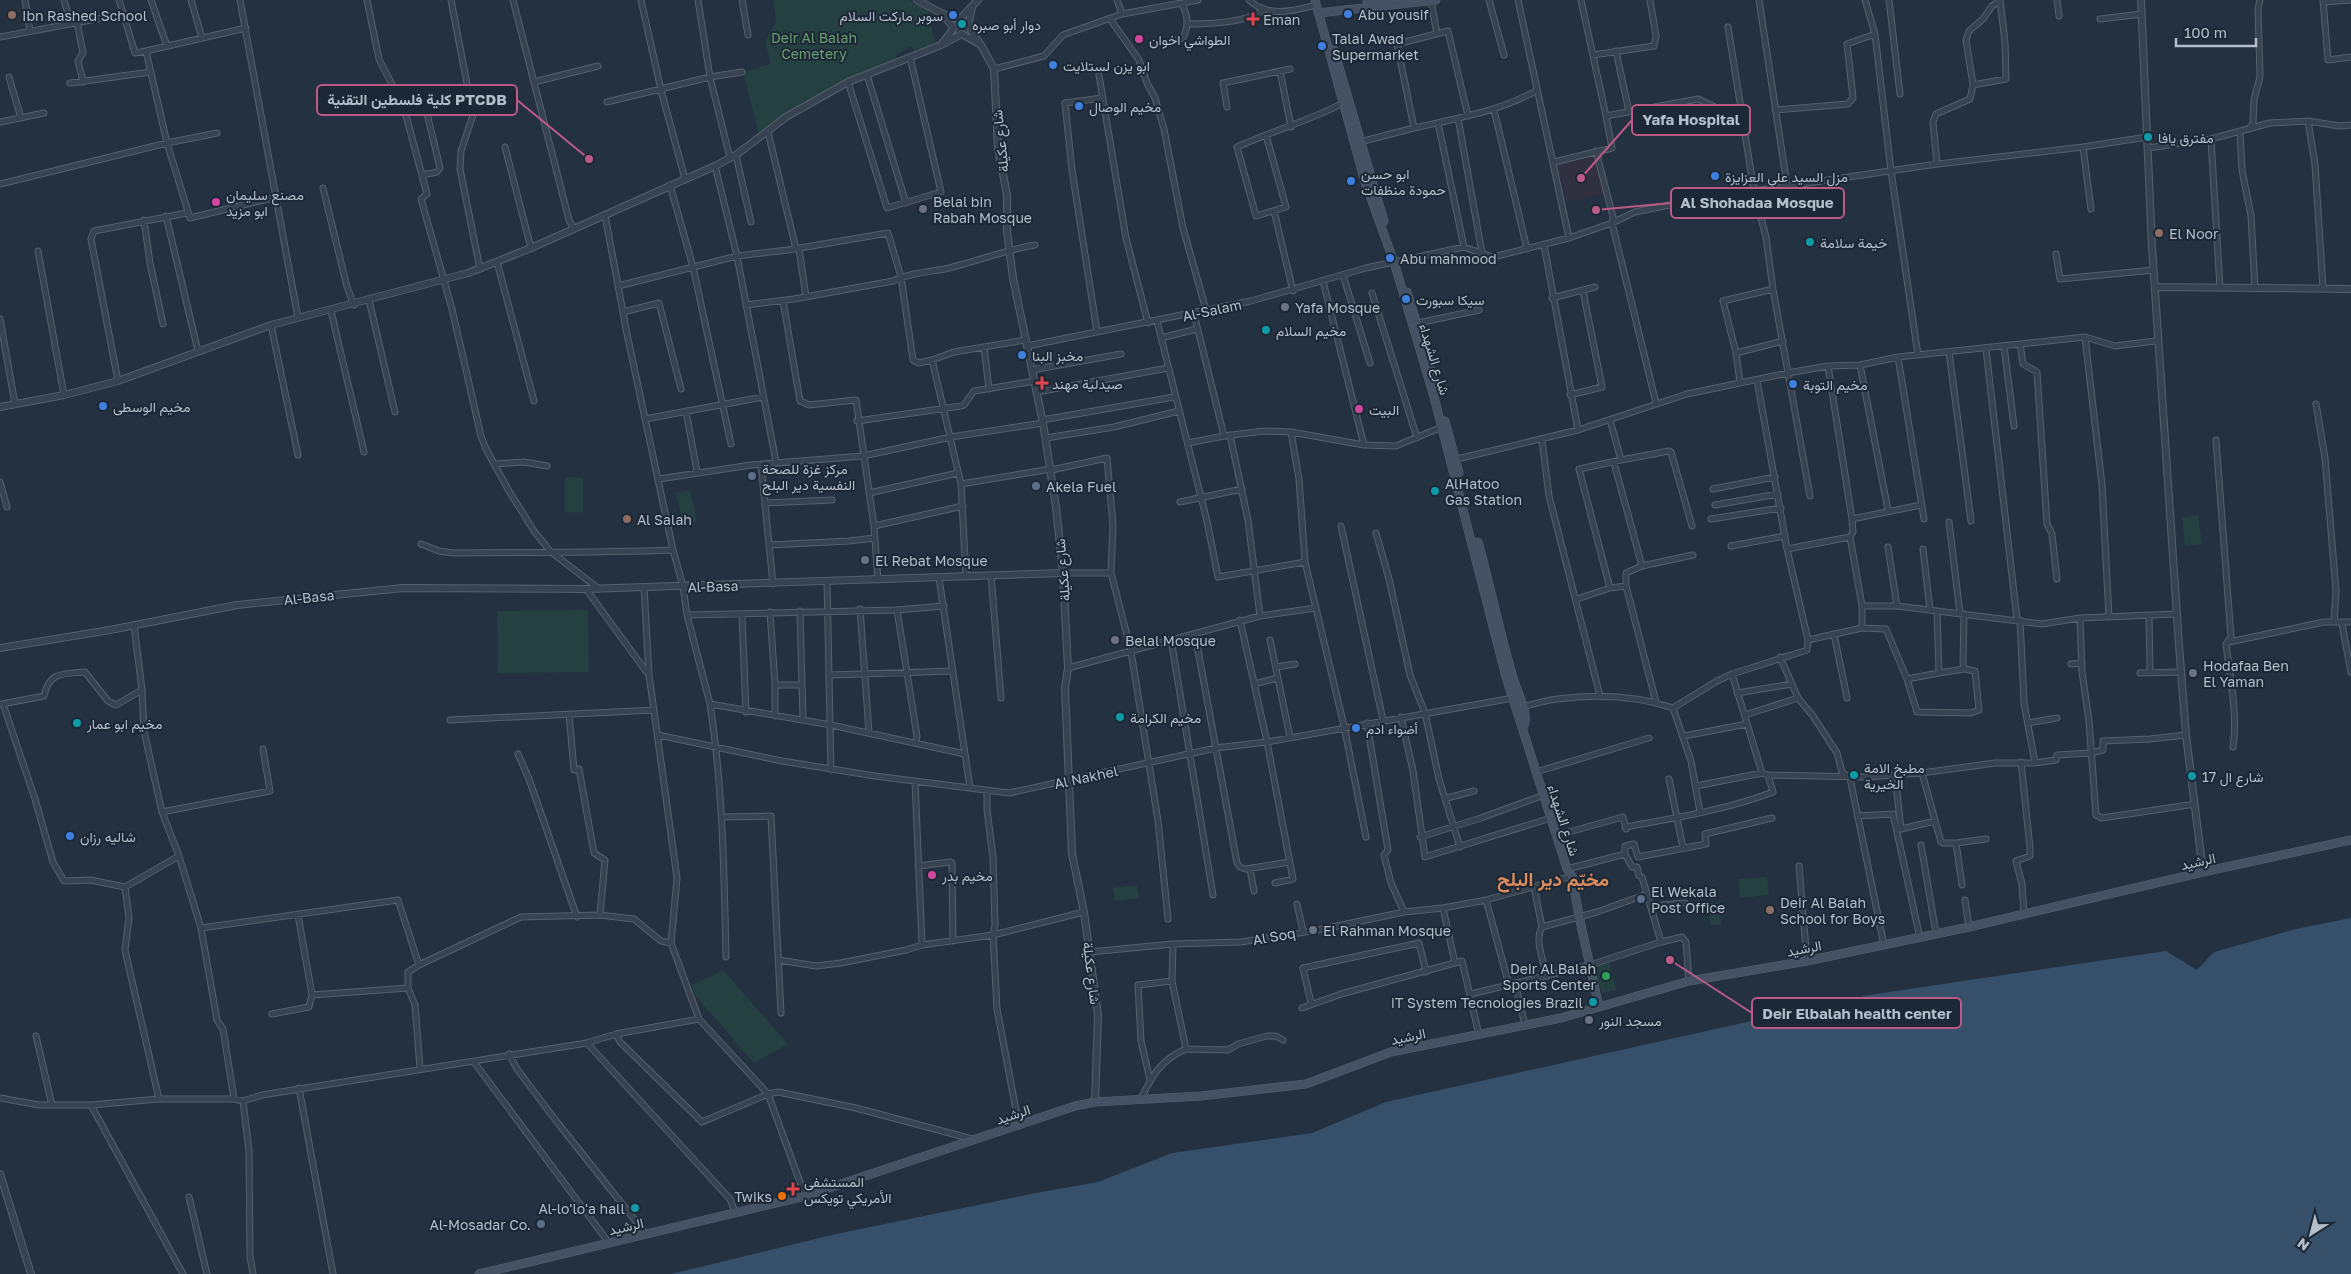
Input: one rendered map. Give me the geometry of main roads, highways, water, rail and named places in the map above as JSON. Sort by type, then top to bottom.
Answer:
[{"type":"main road","points":[[1319,7],[1385,0]]},
{"type":"main road","points":[[1319,7],[1434,0]]},
{"type":"main road","name":"شارع الشهداء","points":[[1319,7],[1365,182],[1418,323],[1479,565],[1490,622],[1514,698],[1519,707]]},
{"type":"main road","name":"شارع الشهداء","points":[[1319,7],[1396,262],[1442,427],[1485,565],[1501,638],[1536,772],[1558,835],[1567,869],[1572,876],[1599,1007]]},
{"type":"main road","name":"الرشيد","points":[[479,1274],[804,1196],[868,1177],[972,1139],[1019,1126],[1075,1106],[1095,1102],[1201,1096],[1306,1084],[1391,1052],[1525,1025],[1599,1007],[1689,981],[1807,961],[1920,938],[2203,872],[2351,840]]},
{"type":"place","name":"Abu yousif","points":[[1348,14]]},
{"type":"place","name":"Ibn Rashed School","points":[[12,15]]},
{"type":"place","name":"سوبر ماركت السلام","points":[[953,15]]},
{"type":"place","name":"Eman","points":[[1253,19]]},
{"type":"place","name":"دوار أبو صبره","points":[[962,24]]},
{"type":"place","name":"الطواشي اخوان","points":[[1139,39]]},
{"type":"place","name":"Talal Awad Supermarket","points":[[1322,46]]},
{"type":"place","name":"ابو يزن لستلايت","points":[[1053,65]]},
{"type":"place","name":"مخيم الوصال","points":[[1079,106]]},
{"type":"place","name":"مفترق يافا","points":[[2148,137]]},
{"type":"place","name":"كلية فلسطين التقنية PTCDB","points":[[589,159]]},
{"type":"place","name":"مزل السيد علي العزايزة","points":[[1715,176]]},
{"type":"place","name":"Yafa Hospital","points":[[1581,178]]},
{"type":"place","name":"ابو حسن حمودة منظفات","points":[[1351,181]]},
{"type":"place","name":"مصنع سليمان ابو مزيد","points":[[216,202]]},
{"type":"place","name":"Belal bin Rabah Mosque","points":[[923,209]]},
{"type":"place","name":"Al Shohadaa Mosque","points":[[1596,210]]},
{"type":"place","name":"El Noor","points":[[2159,233]]},
{"type":"place","name":"خيمة سلامة","points":[[1810,242]]},
{"type":"place","name":"Abu mahmood","points":[[1390,258]]},
{"type":"place","name":"سيكا سبورت","points":[[1406,299]]},
{"type":"place","name":"Yafa Mosque","points":[[1285,307]]},
{"type":"place","name":"مخيم السلام","points":[[1266,330]]},
{"type":"place","name":"مخبز البنا","points":[[1022,355]]},
{"type":"place","name":"صيدلية مهند","points":[[1042,383]]},
{"type":"place","name":"مخيم التوبة","points":[[1793,384]]},
{"type":"place","name":"مخيم الوسطى","points":[[103,406]]},
{"type":"place","name":"البيت","points":[[1359,409]]},
{"type":"place","name":"مركز غزة للصحة النفسية دير البلح","points":[[752,476]]},
{"type":"place","name":"Akela Fuel","points":[[1036,486]]},
{"type":"place","name":"AlHatoo Gas Station","points":[[1435,491]]},
{"type":"place","name":"Al Salah","points":[[627,519]]},
{"type":"place","name":"El Rebat Mosque","points":[[865,560]]},
{"type":"place","name":"Belal Mosque","points":[[1115,640]]},
{"type":"place","name":"Hodafaa Ben El Yaman","points":[[2193,673]]},
{"type":"place","name":"مخيم الكرامة","points":[[1120,717]]},
{"type":"place","name":"مخيم ابو عمار","points":[[77,723]]},
{"type":"place","name":"أضواء ادم","points":[[1356,728]]},
{"type":"place","name":"مطبخ الامة الخيرية","points":[[1854,775]]},
{"type":"place","name":"شارع ال 17","points":[[2192,776]]},
{"type":"place","name":"شاليه رزان","points":[[70,836]]},
{"type":"place","name":"مخيم بدر","points":[[932,875]]},
{"type":"place","name":"El Wekala Post Office","points":[[1641,899]]},
{"type":"place","name":"Deir Al Balah School for Boys","points":[[1770,910]]},
{"type":"place","name":"El Rahman Mosque","points":[[1313,930]]},
{"type":"place","name":"Deir Elbalah health center","points":[[1670,960]]},
{"type":"place","name":"Deir Al Balah Sports Center","points":[[1606,976]]},
{"type":"place","name":"iT System Tecnologies Brazil","points":[[1593,1002]]},
{"type":"place","name":"مسجد النور","points":[[1589,1020]]},
{"type":"place","name":"المستشفى الأمريكي تويكس","points":[[793,1189]]},
{"type":"place","name":"Twiks","points":[[782,1196]]},
{"type":"place","name":"Al-lo'lo'a hall","points":[[635,1208]]},
{"type":"place","name":"Al-Mosadar Co.","points":[[541,1224]]},
{"type":"district","name":"مخيّم دير البلح","points":[[1553,878]]},
{"type":"park label","name":"Deir Al Balah Cemetery","points":[[814,46]]}]
